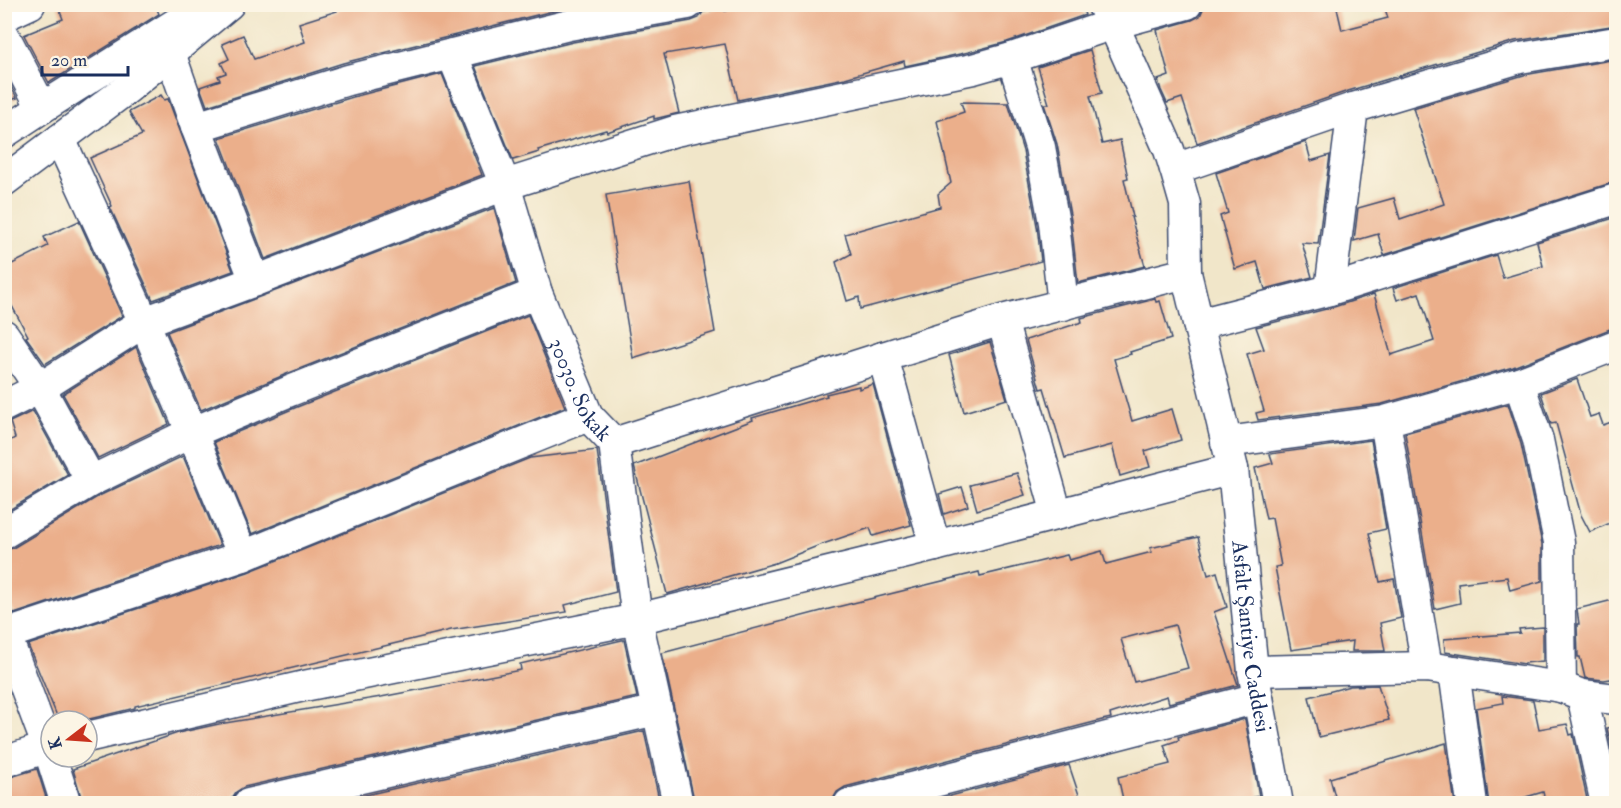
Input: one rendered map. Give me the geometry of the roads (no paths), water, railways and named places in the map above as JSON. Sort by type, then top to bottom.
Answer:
[{"type":"street","points":[[4,16],[30,4]]},
{"type":"street","points":[[4,181],[128,88],[226,4]]},
{"type":"street","points":[[4,133],[183,19],[226,4]]},
{"type":"street","points":[[196,127],[348,80],[569,25],[688,4]]},
{"type":"street","points":[[4,406],[40,388],[144,322],[505,185],[675,131],[973,69],[1012,58],[1107,14],[1187,4]]},
{"type":"street","name":"Asfalt Şantiye Caddesi","points":[[1107,14],[1169,150],[1185,204],[1186,273],[1229,456],[1255,685],[1278,804]]},
{"type":"street","points":[[4,35],[42,108]]},
{"type":"street","points":[[1175,169],[1353,108],[1520,58],[1617,42]]},
{"type":"street","points":[[170,53],[255,281]]},
{"type":"street","name":"30030. Sokak","points":[[452,54],[505,185],[537,293],[588,416],[614,443],[637,619],[678,804]]},
{"type":"street","points":[[1012,58],[1040,147],[1054,223],[1063,305]]},
{"type":"street","points":[[1330,290],[1353,108]]},
{"type":"street","points":[[60,139],[144,322],[243,556]]},
{"type":"street","points":[[1198,324],[1330,290],[1617,199]]},
{"type":"street","points":[[614,443],[1002,321],[1186,273]]},
{"type":"street","points":[[4,533],[91,481],[192,433],[537,293]]},
{"type":"street","points":[[1002,321],[1057,514]]},
{"type":"street","points":[[4,335],[40,388],[91,481]]},
{"type":"street","points":[[99,734],[304,686],[637,619],[935,546],[1057,514],[1229,456],[1385,422],[1519,383],[1617,345]]},
{"type":"street","points":[[883,357],[935,546]]},
{"type":"street","points":[[1519,383],[1538,440],[1560,542],[1571,691],[1606,804]]},
{"type":"street","points":[[39,722],[5,633],[243,556],[588,416]]},
{"type":"street","points":[[1385,422],[1472,804]]},
{"type":"street","points":[[849,804],[1255,685],[1441,669],[1617,699]]},
{"type":"street","points":[[248,804],[657,710]]},
{"type":"street","points":[[4,762],[39,754]]},
{"type":"street","points":[[55,769],[66,804]]}]
